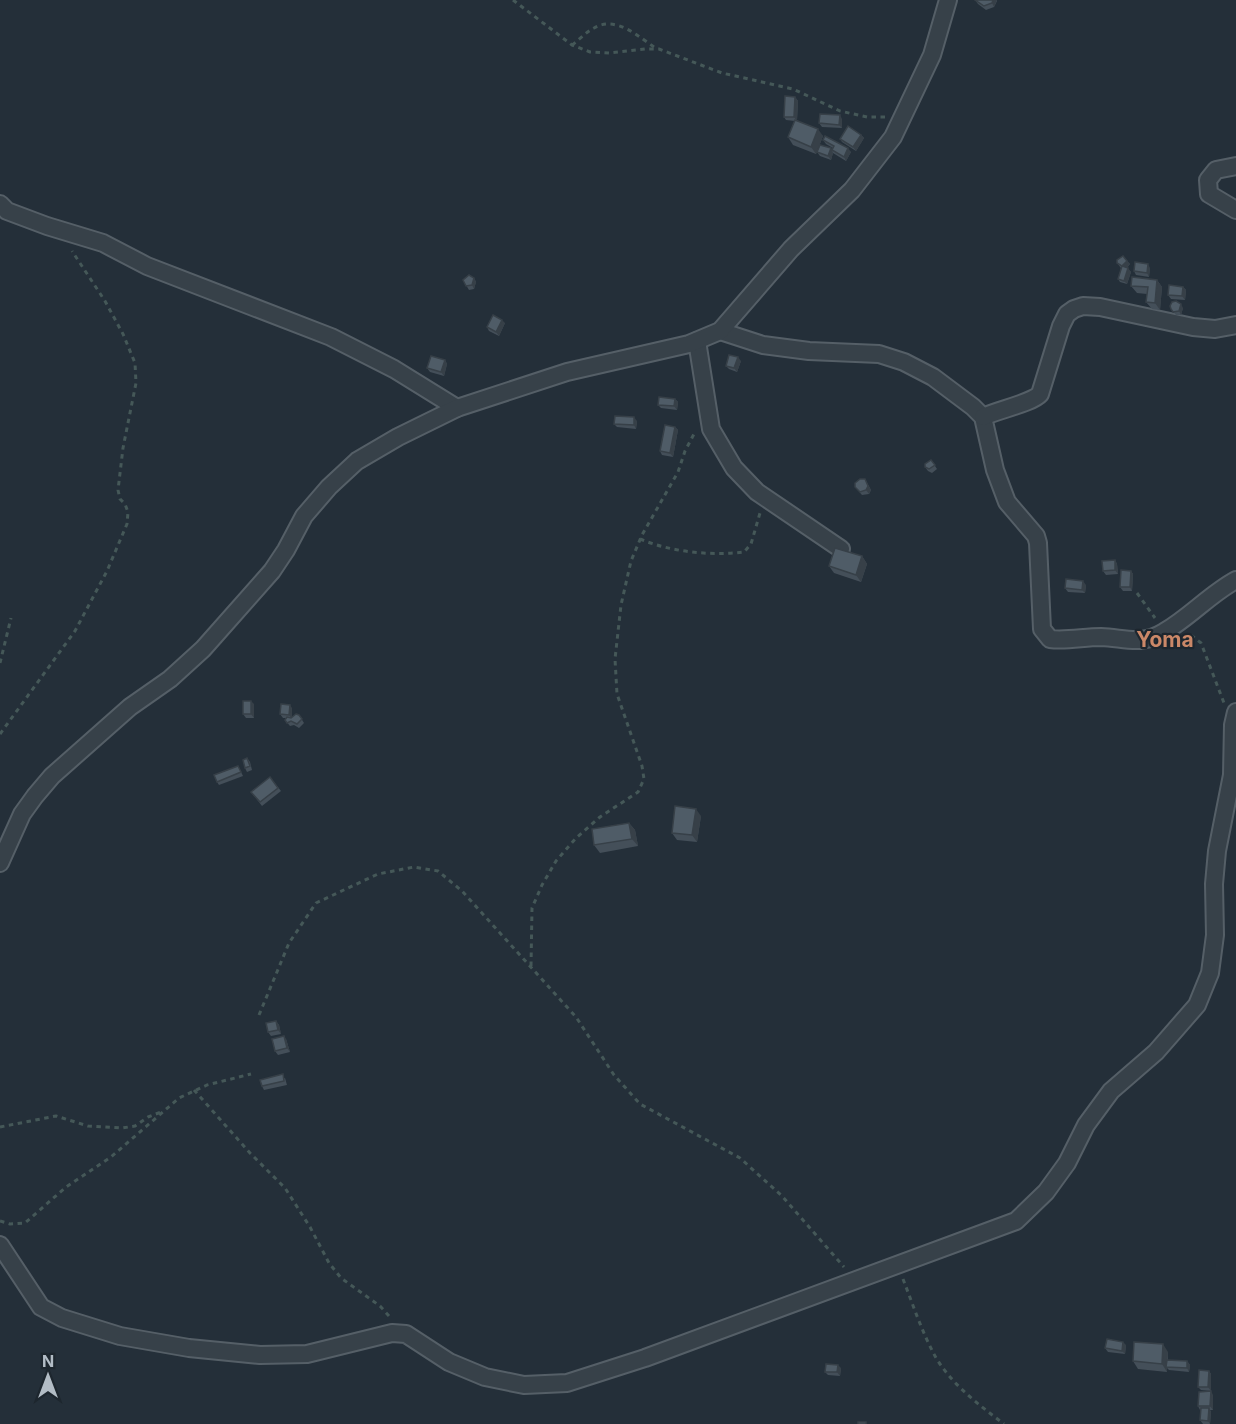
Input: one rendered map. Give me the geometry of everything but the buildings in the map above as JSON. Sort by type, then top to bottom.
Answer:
[{"type":"street","points":[[0,863],[22,814],[34,796],[52,776],[130,707],[170,679],[203,649],[272,571],[304,516],[329,487],[357,461],[398,437],[457,408],[567,372],[697,341],[720,331],[791,249],[852,190],[893,137],[932,56],[948,0]]},
{"type":"street","points":[[1236,166],[1216,170],[1208,180],[1208,187],[1212,197],[1236,210]]},
{"type":"street","points":[[0,204],[7,211],[103,243],[147,266],[331,338],[394,369],[457,408]]},
{"type":"street","points":[[982,417],[1040,394],[1061,326],[1067,314],[1074,309],[1083,306],[1101,307],[1193,327],[1215,329],[1236,325]]},
{"type":"street","points":[[720,331],[763,345],[809,351],[879,354],[904,362],[933,377],[973,406],[982,417],[994,470],[1007,502],[1036,536],[1042,629],[1050,639],[1103,638],[1137,641],[1152,638],[1165,632],[1220,589],[1236,580]]},
{"type":"street","points":[[697,341],[711,429],[734,468],[757,492],[841,549]]},
{"type":"street","points":[[0,1245],[41,1307],[62,1318],[120,1336],[189,1348],[260,1355],[307,1354],[392,1333],[406,1334],[449,1362],[485,1377],[524,1385],[567,1383],[665,1351],[1016,1221],[1046,1192],[1067,1163],[1086,1125],[1111,1091],[1156,1052],[1197,1005],[1210,973],[1215,935],[1214,884],[1217,852],[1232,775],[1234,718]]},
{"type":"path","points":[[513,0],[572,45],[590,52],[659,50]]},
{"type":"path","points":[[572,45],[594,28],[606,23],[615,23],[659,50],[723,73],[792,89],[840,111],[867,117],[902,117]]},
{"type":"path","points":[[0,734],[75,631],[107,571],[127,524],[126,504],[120,499],[118,490],[123,448],[136,383],[135,363],[105,301],[58,229]]},
{"type":"path","points":[[531,967],[532,908],[556,861],[576,838],[600,817],[638,792],[644,779],[642,766],[617,694],[615,658],[621,605],[631,561],[640,539],[678,472],[685,451],[698,427]]},
{"type":"path","points":[[640,539],[658,547],[724,554],[744,552],[751,544],[764,497]]},
{"type":"path","points":[[1137,593],[1165,632],[1191,634],[1201,643],[1234,718]]},
{"type":"path","points":[[0,663],[11,618]]},
{"type":"path","points":[[259,1015],[288,943],[316,903],[378,874],[414,867],[438,871],[462,891],[576,1017],[614,1075],[640,1104],[740,1158],[782,1196],[855,1280]]},
{"type":"path","points":[[0,1221],[10,1224],[25,1223],[66,1187],[111,1157],[179,1098],[207,1085],[251,1074]]},
{"type":"path","points":[[194,1090],[250,1153],[285,1188],[310,1227],[329,1263],[341,1278],[380,1306],[406,1334]]},
{"type":"path","points":[[0,1127],[56,1116],[88,1126],[130,1127],[163,1112]]},
{"type":"path","points":[[896,1264],[936,1357],[953,1379],[981,1407],[1004,1424]]},
{"type":"district","name":"Yoma","points":[[1165,640]]}]
